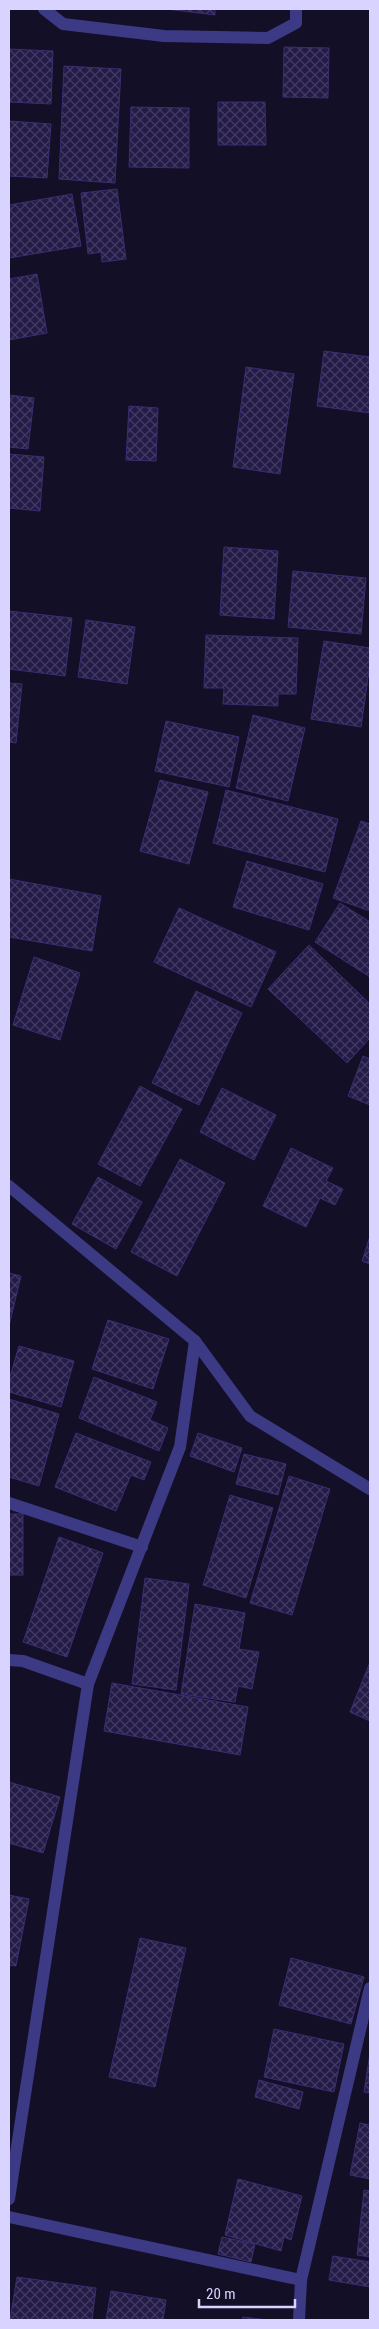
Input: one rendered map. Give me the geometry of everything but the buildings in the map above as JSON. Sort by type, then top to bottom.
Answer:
[{"type":"street","points":[[44,9],[63,24],[164,36],[268,38],[296,23],[296,9]]},
{"type":"street","points":[[9,1186],[195,1341],[250,1416],[370,1489]]},
{"type":"street","points":[[9,2199],[88,1684],[180,1446],[195,1341]]},
{"type":"street","points":[[9,1503],[142,1547]]},
{"type":"street","points":[[9,1660],[23,1661],[88,1684]]},
{"type":"street","points":[[298,2320],[301,2280],[370,1988]]},
{"type":"street","points":[[9,2217],[301,2280]]}]
